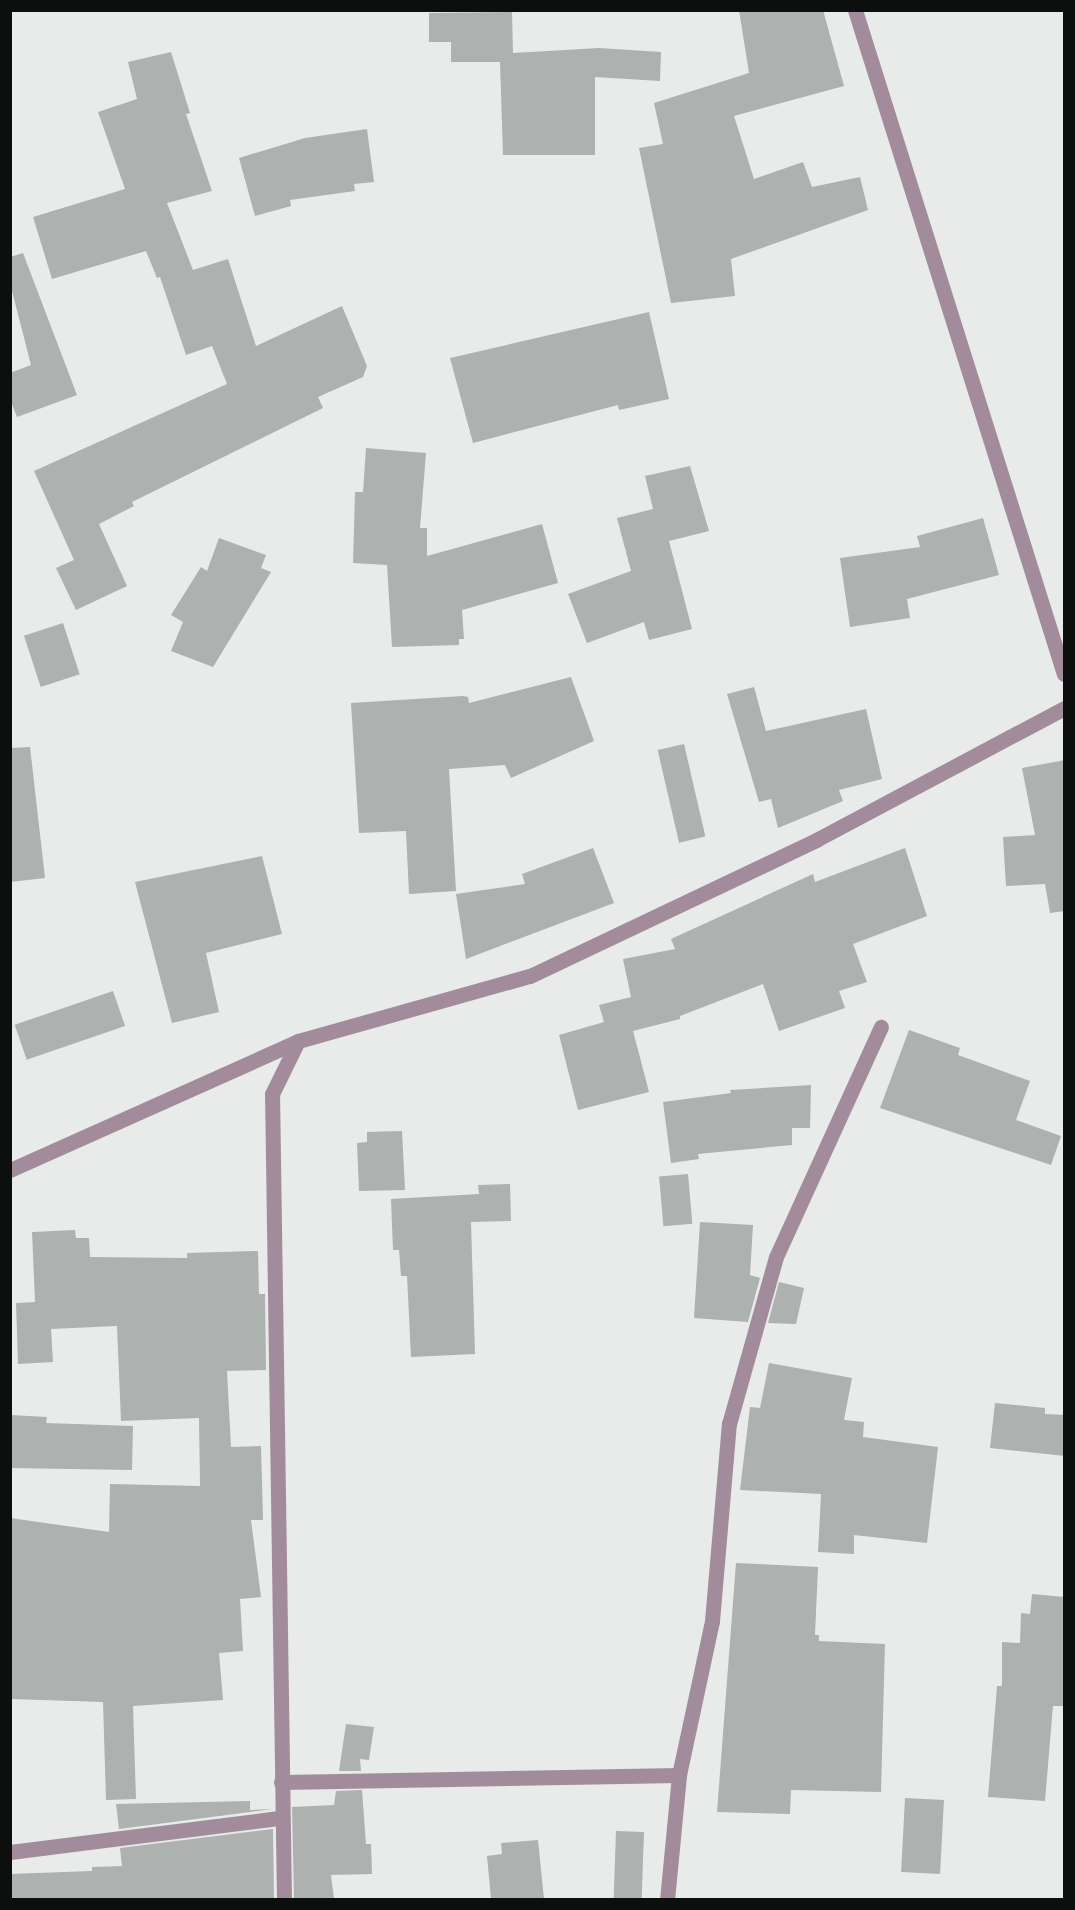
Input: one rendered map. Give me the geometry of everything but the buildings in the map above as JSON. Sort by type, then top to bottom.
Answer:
[{"type":"street","points":[[855,10],[1065,675]]},
{"type":"street","points":[[10,1170],[297,1041],[530,976],[816,840],[1065,708]]},
{"type":"street","points":[[667,1899],[679,1775],[712,1621],[729,1424],[776,1257],[881,1027]]},
{"type":"street","points":[[284,1899],[272,1094],[297,1041]]},
{"type":"street","points":[[281,1782],[679,1775]]},
{"type":"street","points":[[10,1852],[281,1818]]}]
